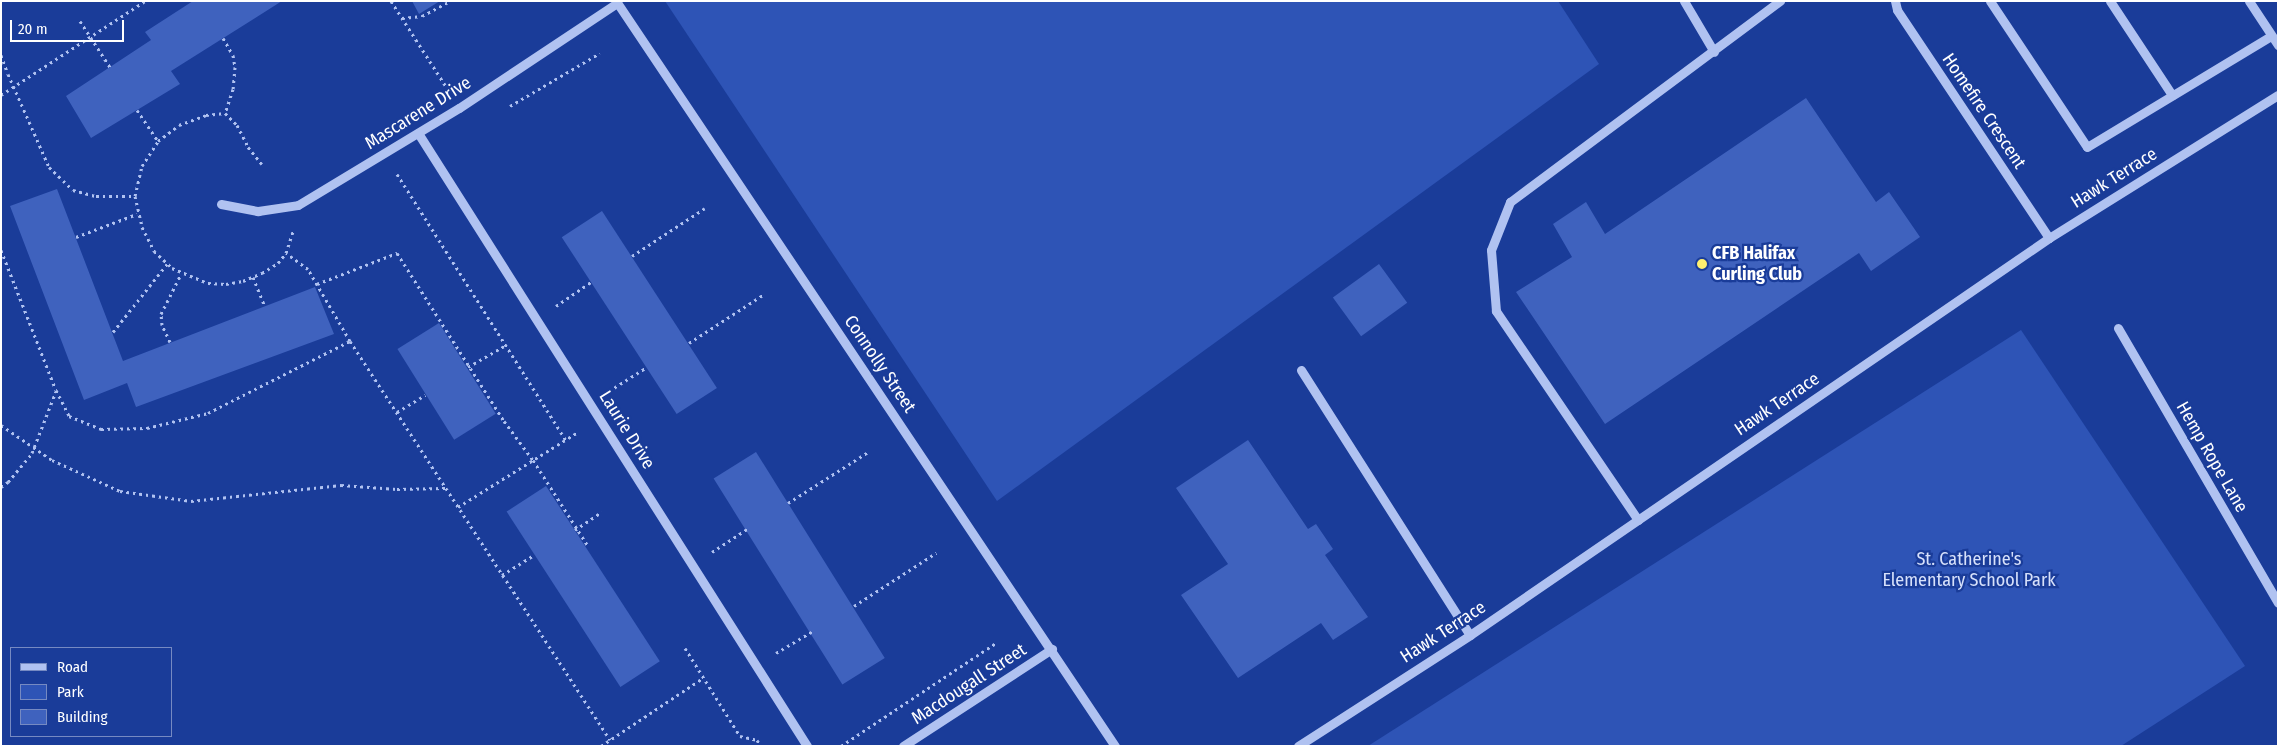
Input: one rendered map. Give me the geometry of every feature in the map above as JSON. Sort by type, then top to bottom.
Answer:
[{"type":"street","points":[[1684,1],[1714,52]]},
{"type":"street","points":[[1638,520],[1496,311],[1491,250],[1510,202],[1780,1]]},
{"type":"street","name":"Homefire Crescent","points":[[1895,1],[1897,10],[2049,238]]},
{"type":"street","points":[[1990,1],[2086,147],[2271,36]]},
{"type":"street","points":[[2110,1],[2172,94]]},
{"type":"street","points":[[2249,1],[2278,45]]},
{"type":"street","name":"Mascarene Drive","points":[[221,204],[258,211],[298,205],[459,108],[617,2]]},
{"type":"street","name":"Connolly Street","points":[[617,2],[1052,649],[1115,746]]},
{"type":"street","name":"Hawk Terrace","points":[[1298,746],[1470,635],[2049,238],[2278,95]]},
{"type":"street","name":"Laurie Drive","points":[[418,133],[807,746]]},
{"type":"street","name":"Hemp Rope Lane","points":[[2118,328],[2278,603]]},
{"type":"street","points":[[1301,370],[1470,635]]},
{"type":"street","name":"Macdougall Street","points":[[903,746],[1052,649]]},
{"type":"path","points":[[1,95],[145,1]]},
{"type":"path","points":[[391,1],[459,108]]},
{"type":"path","points":[[402,18],[422,16],[450,1]]},
{"type":"path","points":[[80,21],[110,67]]},
{"type":"path","points":[[223,38],[233,55],[235,67],[233,90],[224,113]]},
{"type":"path","points":[[507,108],[600,53]]},
{"type":"path","points":[[1,54],[13,87],[49,167],[73,190],[96,196],[135,196],[137,180],[142,166],[158,141],[178,126],[206,115],[224,113]]},
{"type":"path","points":[[137,110],[158,141]]},
{"type":"path","points":[[224,113],[237,126],[248,147],[262,164]]},
{"type":"path","points":[[396,173],[566,440]]},
{"type":"path","points":[[632,256],[705,208]]},
{"type":"path","points":[[76,237],[138,214]]},
{"type":"path","points":[[1,250],[56,390],[69,416],[101,429],[147,428],[208,413],[350,341]]},
{"type":"path","points":[[286,253],[308,269],[350,341],[610,740]]},
{"type":"path","points":[[316,284],[397,253],[469,367],[533,460],[588,546]]},
{"type":"path","points":[[113,332],[167,264]]},
{"type":"path","points":[[170,342],[162,325],[161,314],[181,274]]},
{"type":"path","points":[[253,276],[265,306]]},
{"type":"path","points":[[537,319],[591,282]]},
{"type":"path","points":[[688,343],[762,295]]},
{"type":"path","points":[[469,367],[506,345]]},
{"type":"path","points":[[590,403],[647,367]]},
{"type":"path","points":[[1,487],[8,482],[32,453],[56,390]]},
{"type":"path","points":[[397,412],[425,395]]},
{"type":"path","points":[[458,507],[600,418]]},
{"type":"path","points":[[1,425],[52,460],[120,491],[191,501],[341,485],[397,489],[446,488]]},
{"type":"path","points":[[788,503],[868,452]]},
{"type":"path","points":[[576,529],[602,512]]},
{"type":"path","points":[[692,564],[747,529]]},
{"type":"path","points":[[854,606],[936,553]]},
{"type":"path","points":[[502,575],[534,555]]},
{"type":"path","points":[[756,664],[813,631]]},
{"type":"path","points":[[841,746],[996,643]]},
{"type":"path","points":[[684,648],[740,736],[757,740],[761,746]]},
{"type":"path","points":[[601,746],[704,678]]},
{"type":"green space","points":[[665,1],[1558,1],[1599,64],[997,501]]},
{"type":"green space","name":"St. Catherine's Elementary School Park","points":[[2021,330],[2245,666],[2121,746],[1368,746]]},
{"type":"building","points":[[193,1],[282,1],[171,71],[180,84],[91,138],[66,96],[151,40],[145,32]]},
{"type":"building","points":[[412,1],[440,1],[419,14]]},
{"type":"building","name":"CFB Halifax Curling Club","points":[[1806,98],[1876,202],[1889,192],[1920,237],[1871,271],[1859,253],[1605,424],[1516,292],[1572,257],[1553,224],[1586,202],[1605,234]]},
{"type":"building","points":[[57,189],[123,361],[315,287],[334,334],[136,407],[127,383],[84,400],[10,206]]},
{"type":"building","points":[[602,211],[717,388],[677,414],[562,237]]},
{"type":"building","points":[[1379,264],[1407,303],[1361,336],[1333,298]]},
{"type":"building","points":[[439,323],[496,414],[454,440],[397,349]]},
{"type":"building","points":[[1248,440],[1308,529],[1316,524],[1333,549],[1325,555],[1368,617],[1333,640],[1321,623],[1238,678],[1181,595],[1228,564],[1176,488]]},
{"type":"building","points":[[756,452],[885,658],[842,685],[714,478]]},
{"type":"building","points":[[546,486],[660,661],[620,687],[507,512]]},
{"type":"place","name":"CFB Halifax Curling Club","points":[[1702,264]]}]
